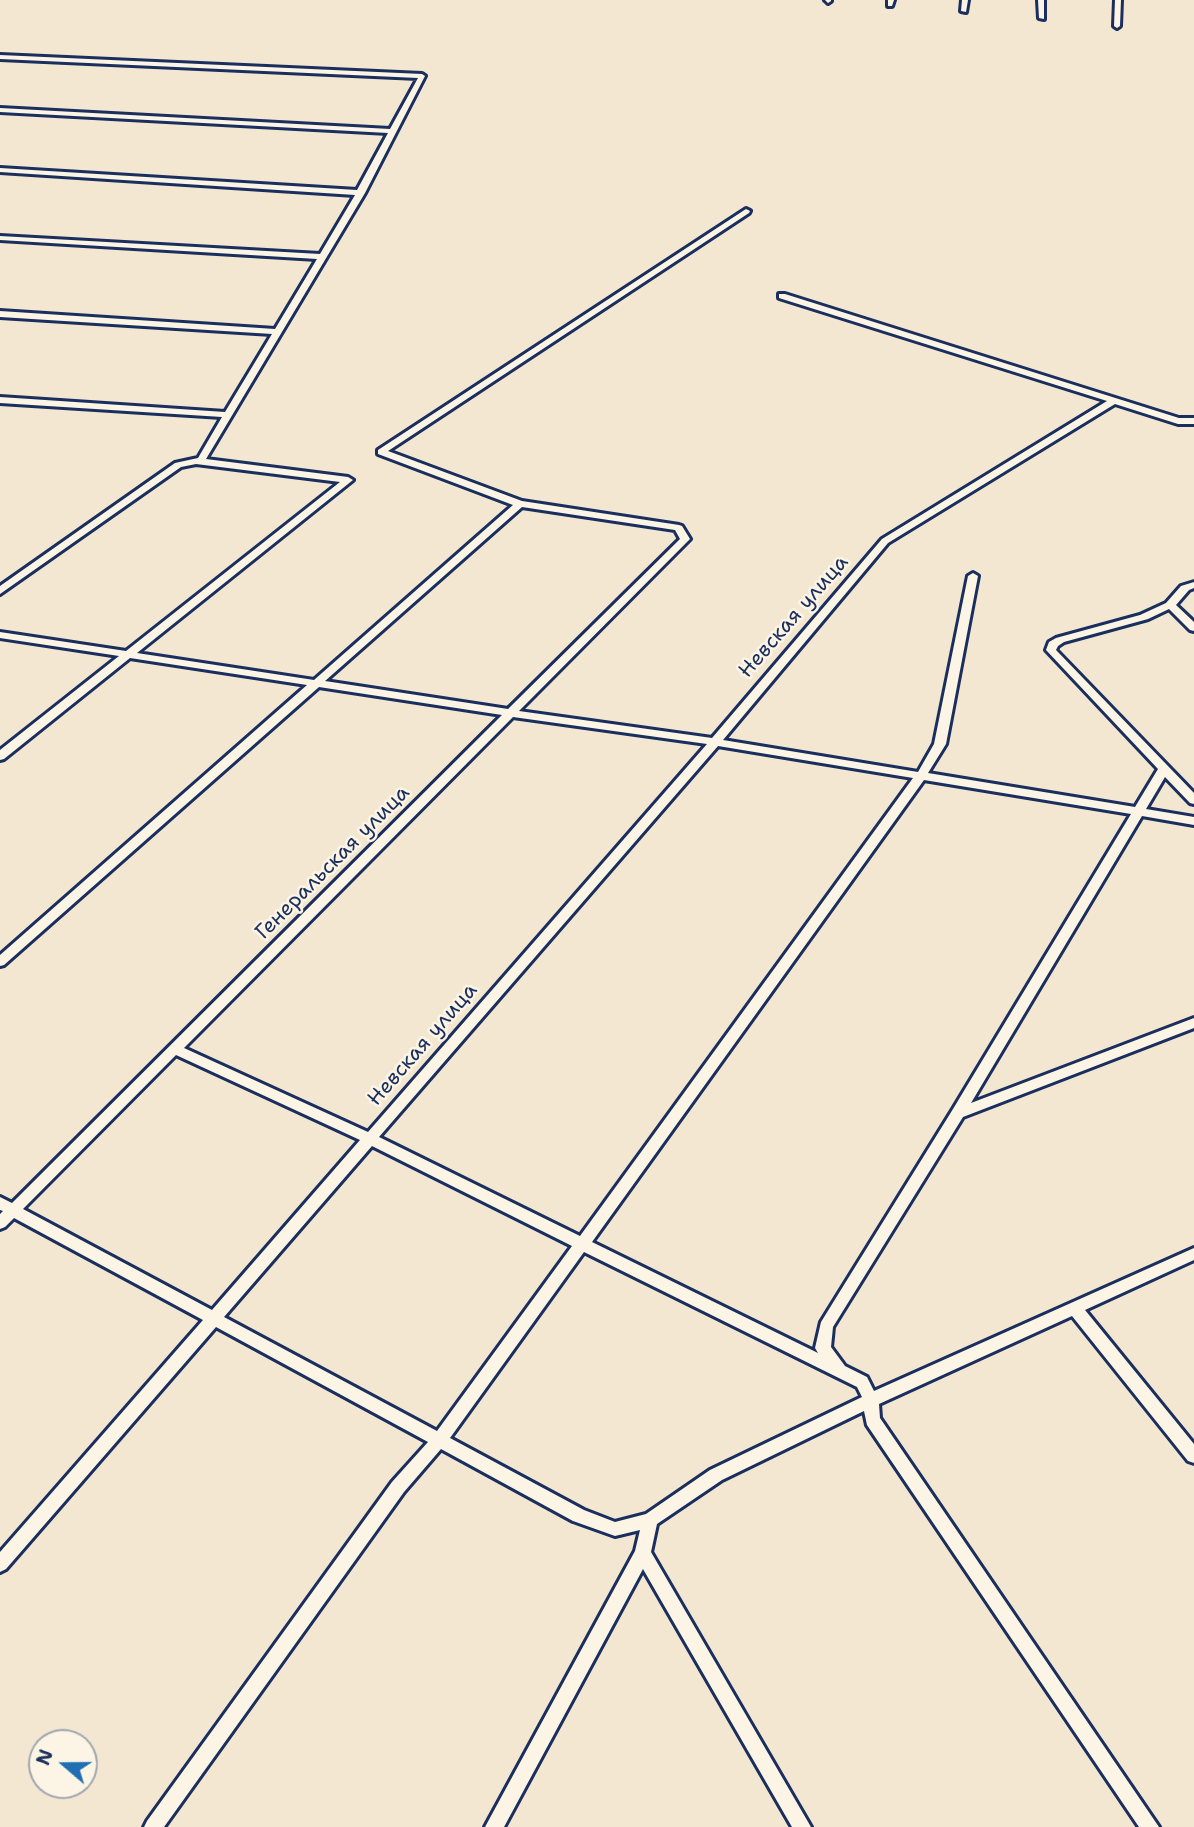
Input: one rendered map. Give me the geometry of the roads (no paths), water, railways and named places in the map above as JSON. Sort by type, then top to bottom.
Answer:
[{"type":"street","points":[[964,11],[965,0]]},
{"type":"street","points":[[1041,0],[1042,19]]},
{"type":"street","points":[[1117,26],[1118,0]]},
{"type":"street","points":[[0,57],[422,76],[324,257],[201,460]]},
{"type":"street","points":[[0,110],[391,131]]},
{"type":"street","points":[[0,170],[360,192]]},
{"type":"street","points":[[0,962],[520,504],[381,452],[746,211]]},
{"type":"street","points":[[0,238],[324,257]]},
{"type":"street","points":[[782,296],[1178,421],[1194,421]]},
{"type":"street","points":[[0,314],[277,332]]},
{"type":"street","points":[[0,400],[227,415]]},
{"type":"street","points":[[877,553],[885,541],[1114,401]]},
{"type":"street","points":[[0,592],[178,465],[201,460],[348,480],[0,756]]},
{"type":"street","name":"Генеральская улица","points":[[0,1223],[7,1206],[175,1049],[685,539],[679,528],[520,504]]},
{"type":"street","name":"Невская улица","points":[[0,1564],[877,553]]},
{"type":"street","points":[[153,1827],[398,1487],[439,1441],[921,776],[940,744],[973,576]]},
{"type":"street","points":[[1194,585],[1185,588],[1170,605],[1144,617],[1060,640],[1053,644],[1051,650],[1194,800]]},
{"type":"street","points":[[1170,605],[1194,628]]},
{"type":"street","points":[[0,635],[715,742],[1141,810],[1194,821]]},
{"type":"street","points":[[839,1370],[823,1348],[826,1326],[958,1113],[1164,769]]},
{"type":"street","points":[[958,1113],[1194,1023]]},
{"type":"street","points":[[175,1049],[370,1139],[862,1382],[871,1399],[872,1420],[1150,1827]]},
{"type":"street","points":[[7,1206],[579,1516],[615,1529],[650,1520],[716,1475],[871,1399],[1194,1254]]},
{"type":"street","points":[[1075,1309],[1194,1456]]},
{"type":"street","points":[[494,1827],[643,1553],[650,1520]]},
{"type":"street","points":[[643,1553],[802,1827]]}]
